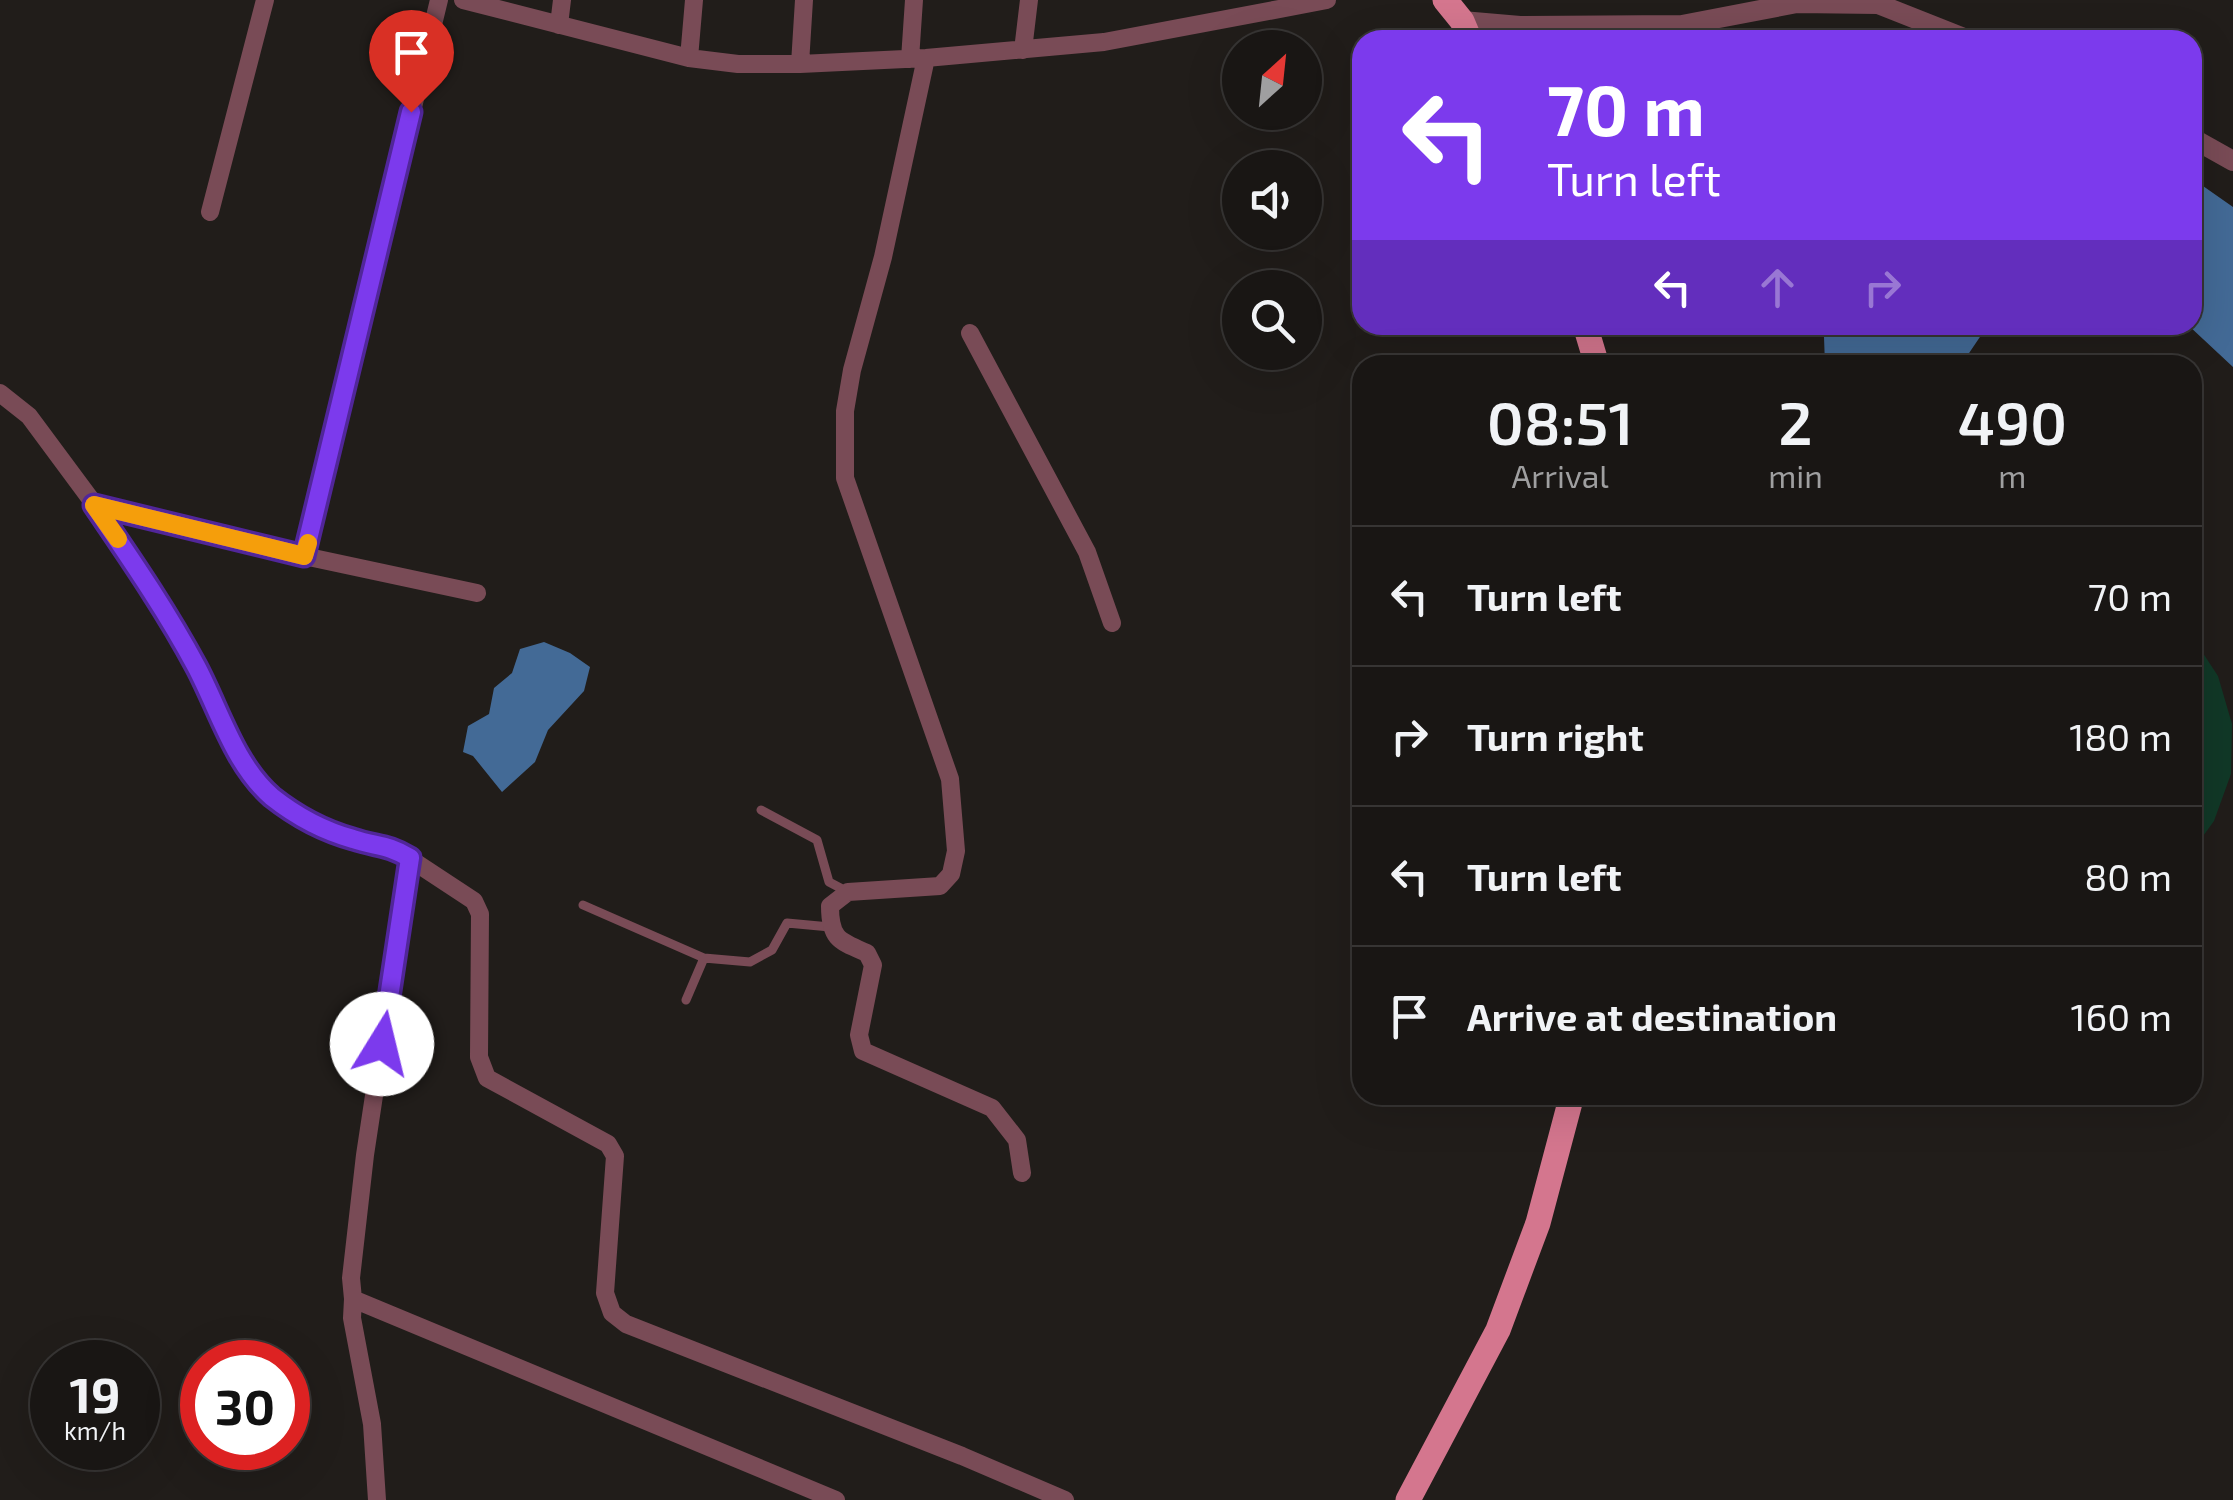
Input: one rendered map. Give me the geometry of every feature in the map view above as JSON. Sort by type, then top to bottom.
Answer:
[{"type":"main road","points":[[1445,0],[1466,30]]},
{"type":"main road","points":[[1408,1500],[1498,1330],[1538,1222],[1569,1105]]},
{"type":"street","points":[[210,212],[265,0]]},
{"type":"street","points":[[304,556],[438,0]]},
{"type":"street","points":[[463,0],[689,58],[738,64],[918,58],[1104,42],[1328,0]]},
{"type":"street","points":[[559,25],[562,0]]},
{"type":"street","points":[[689,58],[694,0]]},
{"type":"street","points":[[800,64],[804,0]]},
{"type":"street","points":[[914,0],[918,58],[884,257],[852,370],[845,411],[845,478],[950,779],[956,851],[951,874],[940,886],[848,892],[830,906],[830,928],[840,942],[867,952],[873,965],[859,1035],[863,1050],[992,1108],[1017,1140],[1022,1172]]},
{"type":"street","points":[[1023,50],[1030,0]]},
{"type":"street","points":[[1466,30],[1682,25],[1797,3],[1879,2],[1945,30]]},
{"type":"street","points":[[2202,143],[2233,160]]},
{"type":"street","points":[[970,333],[1087,552],[1112,623]]},
{"type":"street","points":[[0,392],[29,416],[157,596],[242,758],[271,796],[304,819],[356,841],[392,847],[474,901],[480,914],[479,1058],[487,1078],[608,1144],[614,1156],[605,1292],[612,1313],[626,1324],[1065,1500]]},
{"type":"street","points":[[94,505],[477,593]]},
{"type":"street","points":[[377,1500],[372,1424],[352,1318],[351,1278],[364,1155],[410,858]]},
{"type":"street","points":[[353,1300],[836,1500]]},
{"type":"lane","points":[[761,810],[817,840],[829,882],[848,892]]},
{"type":"lane","points":[[583,905],[704,958],[750,962],[772,950],[787,924],[830,928]]},
{"type":"lane","points":[[686,1000],[704,958]]},
{"type":"green space","points":[[2202,652],[2218,676],[2232,724],[2231,774],[2214,821],[2202,838]]},
{"type":"water","points":[[2202,185],[2233,207],[2233,367],[2199,335],[2202,335]]},
{"type":"water","points":[[1981,335],[1968,355],[1825,355],[1824,337]]},
{"type":"water","points":[[544,642],[590,667],[584,691],[548,730],[535,762],[502,792],[473,756],[463,752],[468,726],[489,714],[494,688],[512,673],[520,649]]},
{"type":"slow traffic","points":[[118,539],[94,505],[304,556],[308,543]]},
{"type":"route","points":[[382,1044],[410,858],[392,847],[331,832],[271,796],[250,772],[157,596],[94,505],[304,556],[411,112]]}]
